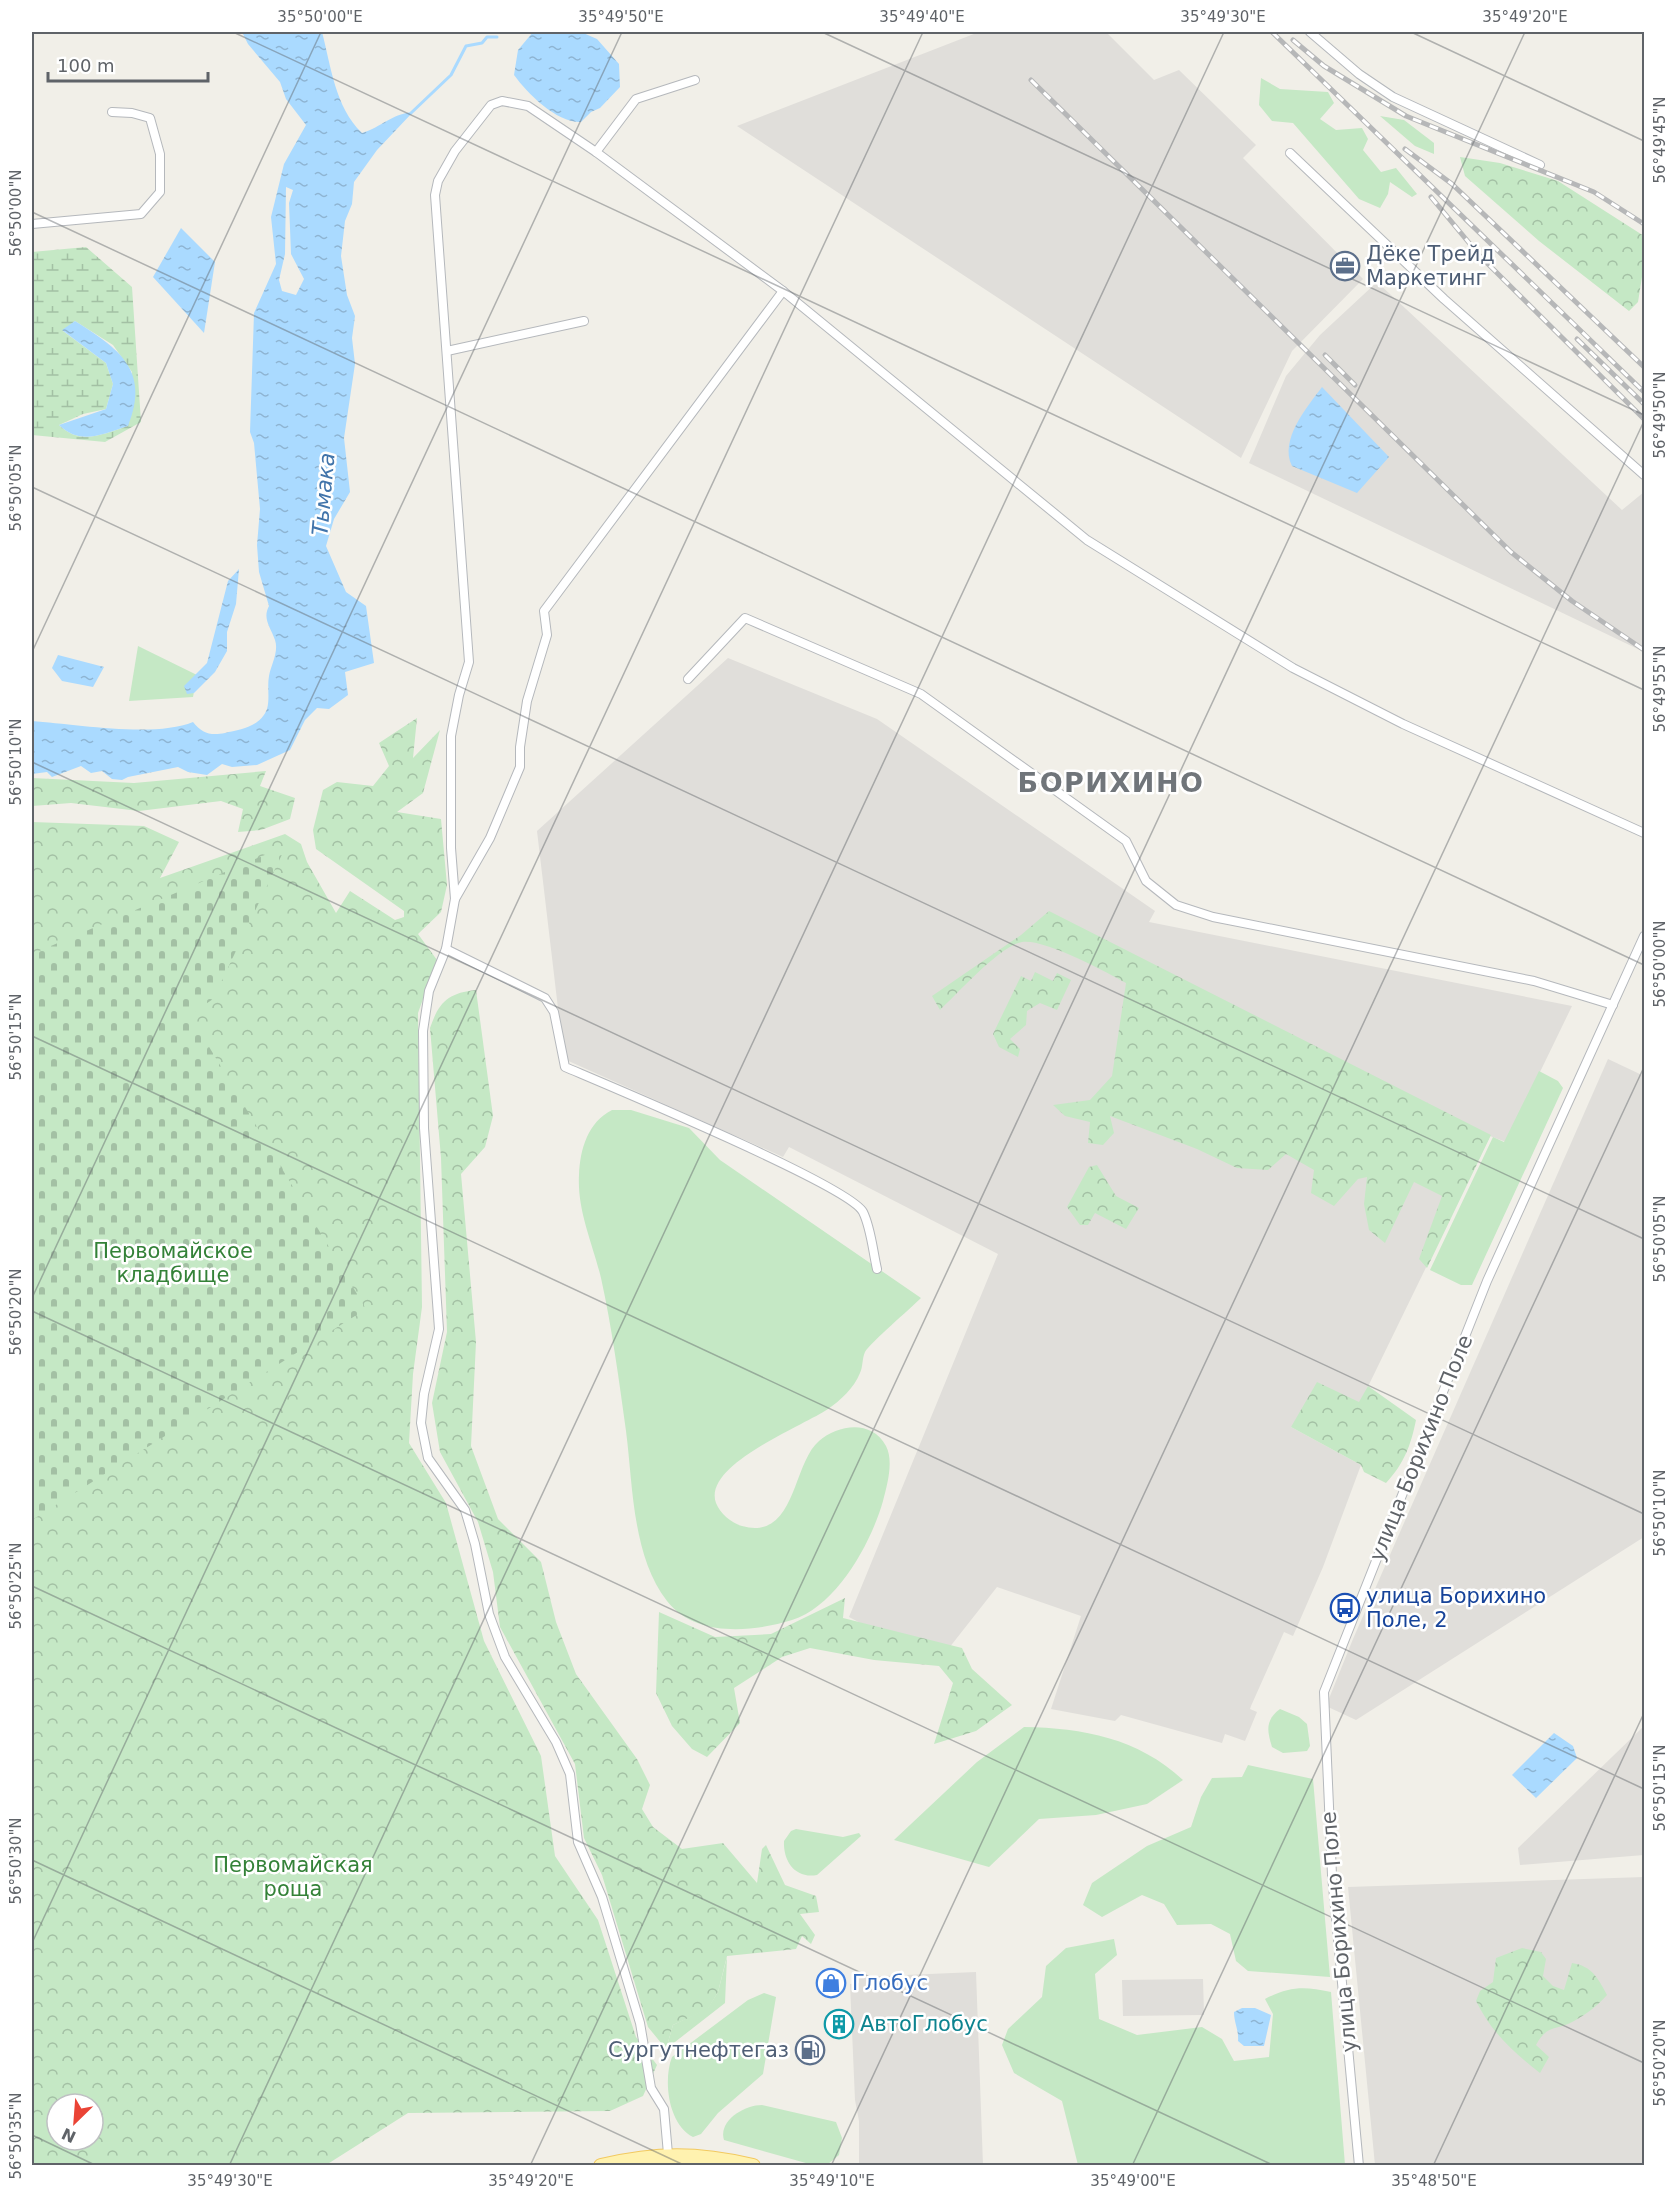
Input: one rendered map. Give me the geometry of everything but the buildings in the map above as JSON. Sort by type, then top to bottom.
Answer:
[{"type":"main road","points":[[601,2166],[668,2154],[699,2155],[753,2166]]},
{"type":"street","points":[[1310,32],[1359,74],[1393,97],[1540,165]]},
{"type":"street","points":[[596,153],[636,99],[695,80]]},
{"type":"street","points":[[668,2154],[664,2109],[651,2088],[640,2023],[602,1897],[578,1842],[570,1774],[556,1742],[506,1657],[489,1614],[476,1544],[465,1510],[428,1458],[422,1423],[423,1394],[439,1329],[424,1128],[423,1031],[429,991],[446,949],[455,899],[451,848],[451,736],[469,662],[435,195],[442,173],[468,131],[491,105],[502,101],[528,106],[596,153],[783,291],[1087,540],[1293,668],[1403,724],[1644,833]]},
{"type":"street","points":[[32,224],[141,214],[160,192],[160,154],[150,118],[132,113],[112,112]]},
{"type":"street","points":[[1290,153],[1390,250],[1644,475]]},
{"type":"street","points":[[455,899],[490,837],[520,767],[520,747],[527,701],[547,635],[544,611],[783,291]]},
{"type":"street","points":[[447,351],[584,321]]},
{"type":"street","points":[[688,680],[745,618],[921,694],[1126,841],[1146,881],[1176,905],[1213,917],[1534,981],[1613,1005]]},
{"type":"street","name":"улица Борихино Поле","points":[[1359,2166],[1344,1982],[1332,1875],[1324,1692],[1488,1281],[1644,936]]},
{"type":"street","points":[[446,949],[545,998],[554,1012],[565,1067],[731,1140],[837,1191],[863,1210],[877,1269]]},
{"type":"shaded area","points":[[979,32],[1106,32],[1154,80],[1179,70],[1256,145],[1243,158],[1363,279],[1292,351],[1241,458],[737,126]]},
{"type":"shaded area","points":[[1377,282],[1622,510],[1644,492],[1644,652],[1249,463],[1286,376],[1320,335]]},
{"type":"shaded area","points":[[728,658],[877,719],[1155,911],[1149,922],[1572,1006],[1506,1142],[1490,1136],[1360,1403],[1291,1427],[1361,1465],[1323,1567],[1293,1636],[1284,1632],[1251,1706],[1250,1709],[1257,1712],[1245,1741],[1225,1734],[1222,1743],[1121,1715],[1115,1721],[1051,1709],[1081,1616],[997,1587],[949,1648],[868,1627],[849,1617],[998,1254],[789,1147],[783,1157],[564,1059],[537,831]]},
{"type":"shaded area","points":[[1608,1059],[1644,1076],[1644,1537],[1356,1720],[1326,1706],[1353,1639]]},
{"type":"shaded area","points":[[1644,1726],[1644,1855],[1520,1865],[1518,1848]]},
{"type":"shaded area","points":[[1644,1877],[1644,2165],[1375,2165],[1348,1887]]},
{"type":"shaded area","points":[[976,1972],[983,2165],[859,2165],[859,2121],[855,2100],[850,1984],[859,1983],[859,1977]]},
{"type":"shaded area","points":[[1203,1979],[1204,2015],[1123,2016],[1122,1980]]},
{"type":"green space","points":[[1261,78],[1280,89],[1328,92],[1334,103],[1320,119],[1336,130],[1362,128],[1368,139],[1363,150],[1381,172],[1396,168],[1417,194],[1412,197],[1390,182],[1388,194],[1380,208],[1359,199],[1293,123],[1272,121],[1259,105]]},
{"type":"green space","points":[[1380,116],[1404,120],[1434,143],[1434,154],[1415,146]]},
{"type":"green space","points":[[1460,157],[1500,163],[1558,181],[1644,236],[1644,277],[1642,277],[1638,302],[1629,311],[1539,241],[1465,176]]},
{"type":"green space","points":[[86,247],[132,287],[141,422],[105,442],[32,435],[32,252]],"holes":[[[75,321],[113,345],[132,372],[128,426],[101,435],[84,437],[75,435],[59,425],[83,414],[106,409],[113,384],[106,363],[63,331]]]},
{"type":"green space","points":[[138,646],[197,675],[193,697],[129,701]]},
{"type":"green space","name":"Первомайская роща","points":[[417,718],[413,758],[440,730],[423,793],[397,812],[441,819],[447,885],[441,912],[418,934],[437,960],[418,1013],[422,1307],[413,1374],[409,1443],[446,1503],[484,1641],[541,1756],[555,1856],[598,1920],[636,2037],[657,2065],[643,2096],[610,2111],[408,2113],[326,2165],[32,2165],[32,822],[144,826],[179,842],[160,878],[285,834],[301,844],[307,862],[336,913],[350,891],[395,920],[404,917],[404,911],[316,849],[313,830],[323,790],[337,782],[373,786],[389,766],[379,743]]},
{"type":"green space","points":[[266,771],[260,786],[295,798],[290,819],[261,830],[238,832],[243,809],[221,801],[139,811],[71,803],[32,806],[32,778],[134,783]]},
{"type":"green space","name":"Первомайское кладбище","points":[[286,846],[213,999],[190,1015],[366,1309],[32,1520],[32,954]]},
{"type":"green space","points":[[1049,911],[1491,1135],[1427,1268],[1419,1259],[1442,1196],[1414,1182],[1385,1243],[1369,1230],[1364,1204],[1367,1177],[1358,1179],[1334,1206],[1311,1193],[1314,1170],[1286,1154],[1268,1170],[1237,1168],[1197,1149],[1110,1116],[1114,1133],[1103,1145],[1088,1143],[1090,1122],[1065,1116],[1053,1105],[1090,1100],[1112,1076],[1126,983],[1105,971],[1059,950],[1032,942],[1022,942],[1013,945],[991,961],[940,1010],[932,996],[1021,935]]},
{"type":"green space","points":[[1035,972],[1053,981],[1057,973],[1071,980],[1057,1010],[1040,1003],[1027,1011],[1026,1025],[1010,1039],[1020,1049],[1018,1057],[999,1047],[993,1034],[1021,976],[1031,981]]},
{"type":"green space","points":[[476,990],[493,1116],[485,1147],[461,1174],[476,1342],[471,1446],[498,1519],[541,1562],[556,1622],[576,1674],[637,1759],[650,1785],[642,1809],[653,1827],[682,1849],[723,1843],[757,1883],[762,1849],[766,1845],[785,1885],[816,1896],[819,1912],[800,1914],[815,1935],[811,1944],[802,1936],[796,1949],[727,1956],[718,1992],[708,2009],[673,2025],[666,2049],[648,2027],[602,1875],[584,1838],[575,1764],[500,1627],[493,1572],[478,1522],[440,1452],[432,1403],[447,1332],[441,1158],[430,1028],[441,1005],[446,1000],[466,991]]},
{"type":"green space","points":[[1539,1071],[1558,1081],[1563,1088],[1472,1285],[1461,1285],[1430,1270],[1493,1137],[1504,1142]]},
{"type":"green space","points":[[612,1110],[631,1110],[689,1128],[720,1160],[921,1298],[882,1333],[865,1352],[861,1371],[851,1389],[842,1398],[828,1409],[757,1448],[739,1461],[724,1475],[716,1489],[716,1503],[726,1517],[742,1526],[760,1528],[773,1522],[783,1512],[810,1452],[819,1441],[835,1431],[854,1427],[872,1432],[880,1437],[886,1446],[890,1466],[883,1501],[861,1553],[850,1571],[824,1601],[808,1613],[792,1620],[743,1629],[726,1629],[693,1621],[679,1613],[667,1601],[655,1583],[647,1563],[636,1519],[609,1316],[580,1202],[580,1165],[587,1137],[597,1122]]},
{"type":"green space","points":[[1097,1165],[1116,1196],[1139,1208],[1126,1229],[1095,1213],[1088,1225],[1080,1225],[1067,1207],[1089,1167]]},
{"type":"green space","points":[[1317,1382],[1359,1402],[1368,1386],[1416,1420],[1406,1454],[1398,1469],[1386,1483],[1364,1472],[1361,1465],[1291,1427]]},
{"type":"green space","points":[[845,1598],[843,1618],[962,1648],[972,1669],[1012,1705],[976,1731],[934,1744],[953,1683],[939,1666],[874,1660],[810,1648],[782,1657],[734,1688],[740,1723],[707,1757],[692,1749],[672,1726],[656,1693],[659,1612],[715,1637],[771,1634]]},
{"type":"green space","points":[[1280,1709],[1299,1717],[1307,1724],[1310,1746],[1307,1751],[1283,1753],[1272,1747],[1268,1726],[1272,1717]]},
{"type":"green space","points":[[1024,1727],[1067,1730],[1109,1738],[1147,1754],[1183,1780],[1147,1804],[1096,1815],[1039,1819],[989,1867],[894,1840],[977,1762]]},
{"type":"green space","points":[[1248,1765],[1313,1779],[1330,1977],[1248,1971],[1236,1961],[1230,1934],[1211,1924],[1177,1925],[1164,1904],[1142,1895],[1102,1917],[1083,1905],[1092,1883],[1147,1846],[1191,1827],[1201,1797],[1212,1778],[1242,1777]]},
{"type":"green space","points":[[796,1829],[843,1837],[859,1833],[861,1836],[817,1875],[810,1876],[797,1872],[786,1856],[784,1841],[791,1831]]},
{"type":"green space","points":[[1114,1939],[1117,1955],[1095,1974],[1099,2019],[1137,2035],[1202,2027],[1222,2039],[1234,2061],[1269,2057],[1273,2014],[1265,1999],[1297,1988],[1331,1992],[1345,2165],[1078,2165],[1062,2101],[1014,2073],[1002,2045],[1008,2029],[1042,1997],[1046,1966],[1066,1948]]},
{"type":"green space","points":[[1522,1948],[1541,1952],[1546,1959],[1543,1976],[1553,1986],[1564,1990],[1572,1963],[1589,1970],[1597,1978],[1607,1995],[1583,2016],[1548,2031],[1540,2038],[1536,2045],[1549,2057],[1540,2073],[1504,2041],[1489,2023],[1476,2001],[1480,1991],[1493,1982],[1496,1958]]},
{"type":"green space","points":[[727,1957],[725,2003],[666,2049],[673,2025],[708,2008],[718,1992]]},
{"type":"green space","points":[[764,1993],[776,1997],[763,2074],[718,2113],[701,2134],[693,2137],[678,2122],[670,2101],[668,2077],[672,2057],[748,2000]]},
{"type":"green space","points":[[762,2105],[836,2122],[842,2138],[839,2155],[828,2164],[813,2165],[724,2140],[725,2127],[734,2115],[748,2108]]},
{"type":"water","name":"Тьмака","points":[[242,32],[322,32],[340,99],[353,123],[362,133],[399,115],[413,112],[377,150],[354,182],[352,204],[345,221],[341,256],[347,295],[355,316],[352,338],[355,364],[344,438],[350,492],[334,519],[326,546],[346,592],[366,606],[374,663],[345,672],[348,695],[329,709],[317,708],[305,720],[290,750],[257,765],[232,767],[222,764],[207,775],[188,772],[178,767],[122,780],[112,779],[102,771],[91,773],[81,766],[52,777],[47,772],[32,774],[32,721],[136,730],[177,727],[193,722],[203,731],[215,734],[249,726],[260,720],[267,709],[269,676],[276,645],[266,615],[269,606],[259,572],[257,545],[260,509],[254,443],[250,432],[254,313],[276,264],[271,217],[284,164],[306,125],[286,99],[280,82],[248,44]],"holes":[[[286,187],[293,190],[289,203],[291,254],[304,279],[296,295],[282,291],[279,280],[285,254]]]},
{"type":"water","points":[[533,32],[581,32],[597,39],[619,64],[620,87],[600,108],[591,112],[581,122],[562,118],[553,113],[535,98],[514,75],[518,50]]},
{"type":"water","points":[[181,228],[215,262],[204,333],[153,277]]},
{"type":"water","points":[[75,321],[117,351],[133,375],[134,407],[128,426],[101,435],[84,437],[75,435],[59,425],[106,409],[113,384],[106,363],[62,330]]},
{"type":"water","points":[[1322,387],[1389,457],[1357,493],[1292,466],[1289,446],[1296,424]]},
{"type":"water","points":[[239,569],[236,604],[227,632],[227,651],[215,672],[194,693],[187,694],[184,686],[207,663],[228,581]]},
{"type":"water","points":[[58,655],[104,667],[93,687],[62,681],[52,668]]},
{"type":"water","points":[[1554,1733],[1573,1746],[1577,1758],[1536,1798],[1512,1775]]},
{"type":"water","points":[[1242,2008],[1255,2008],[1271,2015],[1264,2046],[1244,2046],[1238,2041],[1234,2012]]},
{"type":"waterway","points":[[411,113],[451,75],[466,46],[482,43],[487,37],[497,37]]},
{"type":"railway","points":[[1272,32],[1644,392]]},
{"type":"railway","points":[[1293,40],[1324,66],[1406,116],[1594,192],[1644,224]]},
{"type":"railway","points":[[1031,80],[1511,552],[1572,601],[1644,650]]},
{"type":"railway","points":[[1405,149],[1452,184],[1644,367]]},
{"type":"railway","points":[[1431,197],[1480,256],[1644,419]]},
{"type":"railway","points":[[1577,339],[1644,404]]},
{"type":"railway","points":[[1325,355],[1355,385]]},
{"type":"place","name":"Дёке Трейд Маркетинг","points":[[1345,266]]},
{"type":"place","name":"улица Борихино Поле, 2","points":[[1345,1608]]},
{"type":"place","name":"Глобус","points":[[831,1983]]},
{"type":"place","name":"АвтоГлобус","points":[[839,2024]]},
{"type":"place","name":"Сургутнефтегаз","points":[[810,2050]]},
{"type":"district","name":"БОРИХИНО","points":[[1111,783]]}]
